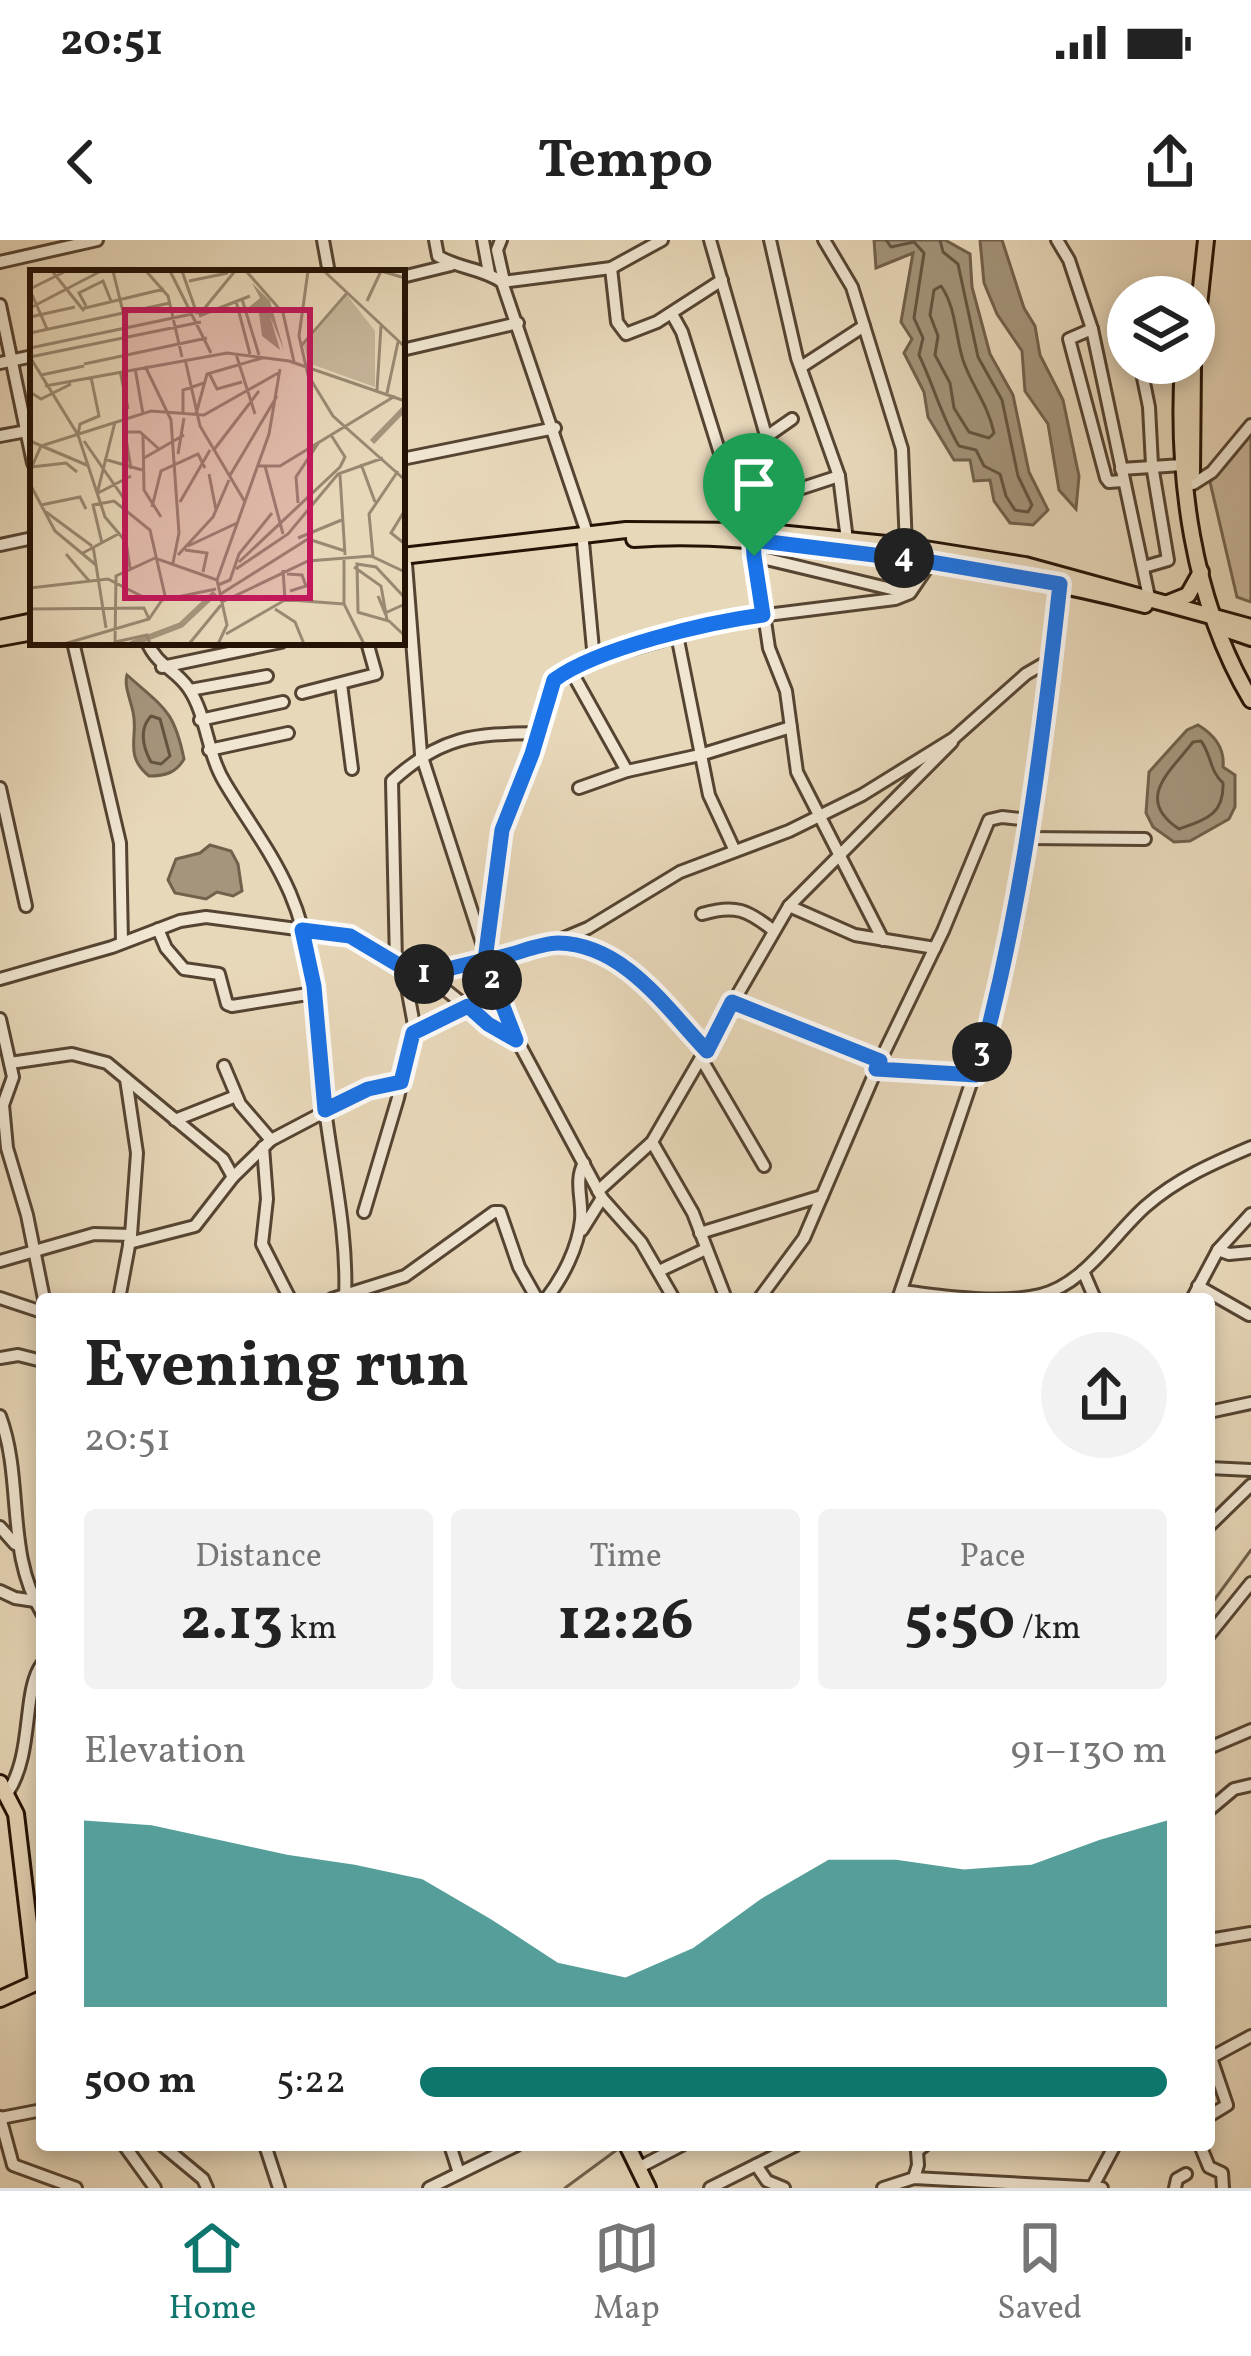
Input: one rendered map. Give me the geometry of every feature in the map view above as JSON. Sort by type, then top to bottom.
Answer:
[{"type":"main road","points":[[1192,276],[1197,240]]},
{"type":"main road","points":[[1202,276],[1206,240]]},
{"type":"main road","points":[[1183,384],[1182,465],[1201,572],[1251,700]]},
{"type":"main road","points":[[1193,384],[1193,484],[1202,537],[1223,624],[1247,666],[1251,685]]},
{"type":"main road","points":[[405,562],[658,528],[1061,578],[1223,624],[1251,627]]},
{"type":"main road","points":[[750,542],[847,540],[906,546],[1149,597],[1251,638]]},
{"type":"main road","points":[[1168,603],[1188,595],[1201,572]]},
{"type":"main road","points":[[0,628],[30,622]]},
{"type":"main road","points":[[0,638],[30,633]]},
{"type":"main road","points":[[4,1787],[16,1814],[36,1957]]},
{"type":"main road","points":[[0,1999],[36,1987]]},
{"type":"main road","points":[[632,2156],[648,2188]]},
{"type":"street","points":[[0,262],[97,240]]},
{"type":"street","points":[[323,240],[328,270]]},
{"type":"street","points":[[434,240],[439,256],[503,282],[611,268],[662,240]]},
{"type":"street","points":[[483,240],[489,273]]},
{"type":"street","points":[[501,240],[497,250],[503,282],[555,428],[585,538],[594,660]]},
{"type":"street","points":[[710,240],[767,439]]},
{"type":"street","points":[[770,240],[801,367],[839,476],[847,540]]},
{"type":"street","points":[[824,240],[852,287],[902,449],[906,546]]},
{"type":"street","points":[[1058,240],[1092,329],[1149,597]]},
{"type":"street","points":[[405,276],[453,264]]},
{"type":"street","points":[[611,268],[622,333],[672,314],[722,280]]},
{"type":"street","points":[[0,305],[6,362],[29,430],[0,436]]},
{"type":"street","points":[[672,314],[750,542],[769,649],[786,691],[797,772],[883,940]]},
{"type":"street","points":[[405,349],[518,323]]},
{"type":"street","points":[[801,367],[864,326]]},
{"type":"street","points":[[1092,329],[1068,338],[1106,478],[1109,482],[1152,465],[1182,465]]},
{"type":"street","points":[[1144,384],[1168,560],[1144,567]]},
{"type":"street","points":[[726,465],[792,419]]},
{"type":"street","points":[[1193,484],[1212,472],[1251,425]]},
{"type":"street","points":[[405,458],[555,428]]},
{"type":"street","points":[[738,509],[839,476]]},
{"type":"street","points":[[0,545],[30,539]]},
{"type":"street","points":[[750,542],[910,593]]},
{"type":"street","points":[[484,957],[502,830],[551,684],[571,669],[677,634],[763,615],[872,603],[910,593],[931,562]]},
{"type":"street","points":[[900,1293],[976,1075],[1008,940],[1061,578]]},
{"type":"street","points":[[405,583],[421,754],[484,957],[516,1040],[600,1195],[641,1243],[671,1293]]},
{"type":"street","points":[[677,634],[709,795],[735,851]]},
{"type":"street","points":[[74,645],[120,843],[122,942]]},
{"type":"street","points":[[149,645],[162,667],[190,690],[208,749],[225,784],[266,844],[302,930],[345,1234],[345,1293]]},
{"type":"street","points":[[162,667],[267,645]]},
{"type":"street","points":[[302,693],[376,674],[368,645]]},
{"type":"street","points":[[427,974],[557,943],[680,872],[819,817],[953,738],[1026,674],[1052,659]]},
{"type":"street","points":[[571,669],[627,771]]},
{"type":"street","points":[[190,690],[267,676]]},
{"type":"street","points":[[341,684],[352,769]]},
{"type":"street","points":[[200,720],[283,702]]},
{"type":"street","points":[[579,788],[791,727]]},
{"type":"street","points":[[208,749],[288,733]]},
{"type":"street","points":[[364,1212],[413,1033],[414,1011],[400,967],[392,781],[421,754],[481,734],[538,733]]},
{"type":"street","points":[[550,1293],[600,1195],[652,1142],[789,906],[942,755],[953,738]]},
{"type":"street","points":[[0,788],[26,906]]},
{"type":"street","points":[[763,1293],[804,1238],[988,820],[1029,820]]},
{"type":"street","points":[[1026,838],[1145,839]]},
{"type":"street","points":[[703,914],[730,905],[753,913],[775,931]]},
{"type":"street","points":[[789,906],[855,935],[934,948]]},
{"type":"street","points":[[0,979],[206,917],[350,936],[400,967],[427,974],[488,1024],[516,1040]]},
{"type":"street","points":[[158,929],[184,969],[219,974],[227,1004],[314,993]]},
{"type":"street","points":[[557,943],[612,955],[705,1055],[764,1166]]},
{"type":"street","points":[[732,1002],[878,1065],[976,1075]]},
{"type":"street","points":[[413,1033],[468,1006]]},
{"type":"street","points":[[0,1019],[14,1077],[2,1123],[43,1293]]},
{"type":"street","points":[[10,1063],[88,1056],[107,1063],[223,1159],[233,1177]]},
{"type":"street","points":[[224,1066],[236,1096],[267,1143],[262,1244],[287,1293]]},
{"type":"street","points":[[120,1293],[130,1239],[137,1143],[126,1079]]},
{"type":"street","points":[[0,1261],[94,1234],[130,1239],[195,1226],[267,1143],[368,1089],[401,1082]]},
{"type":"street","points":[[175,1120],[236,1096]]},
{"type":"street","points":[[652,1142],[693,1213],[724,1293]]},
{"type":"street","points":[[1043,1293],[1083,1271],[1166,1190],[1190,1174],[1251,1148]]},
{"type":"street","points":[[577,1238],[579,1171],[584,1163]]},
{"type":"street","points":[[700,1233],[823,1196]]},
{"type":"street","points":[[356,1293],[405,1276],[494,1212],[500,1212],[534,1293]]},
{"type":"street","points":[[1195,1293],[1218,1250],[1251,1214]]},
{"type":"street","points":[[659,1270],[706,1249]]},
{"type":"street","points":[[1218,1250],[1251,1252]]},
{"type":"street","points":[[1083,1271],[1092,1293]]},
{"type":"street","points":[[1198,1286],[1210,1293]]},
{"type":"street","points":[[1215,1296],[1249,1315]]},
{"type":"street","points":[[0,1298],[36,1310]]},
{"type":"street","points":[[0,1358],[36,1359]]},
{"type":"street","points":[[1215,1411],[1251,1403]]},
{"type":"street","points":[[0,1416],[16,1477],[17,1546]]},
{"type":"street","points":[[1215,1468],[1251,1470]]},
{"type":"street","points":[[1215,1520],[1251,1485]]},
{"type":"street","points":[[0,1527],[17,1546],[36,1590]]},
{"type":"street","points":[[1215,1622],[1251,1582]]},
{"type":"street","points":[[0,1591],[15,1598],[36,1595]]},
{"type":"street","points":[[4,1787],[29,1732],[36,1672]]},
{"type":"street","points":[[1215,1745],[1251,1730]]},
{"type":"street","points":[[1215,1805],[1234,1789],[1251,1785]]},
{"type":"street","points":[[1215,1939],[1251,1933]]},
{"type":"street","points":[[1215,2053],[1251,2036]]},
{"type":"street","points":[[1215,2069],[1228,2105],[1215,2113]]},
{"type":"street","points":[[36,2111],[0,2118],[13,2165],[76,2188]]},
{"type":"street","points":[[128,2151],[154,2188]]},
{"type":"street","points":[[170,2151],[207,2188]]},
{"type":"street","points":[[267,2151],[279,2188]]},
{"type":"street","points":[[452,2151],[459,2173]]},
{"type":"street","points":[[429,2188],[505,2151]]},
{"type":"street","points":[[759,2151],[767,2181],[784,2188]]},
{"type":"street","points":[[710,2188],[784,2151]]},
{"type":"street","points":[[914,2178],[917,2151]]},
{"type":"street","points":[[883,2188],[914,2178],[1096,2187],[1112,2151]]},
{"type":"street","points":[[1202,2151],[1209,2167],[1222,2173],[1223,2188]]},
{"type":"street","points":[[1175,2188],[1177,2179],[1186,2174]]},
{"type":"shaded area","points":[[1251,434],[1251,602],[1237,597],[1210,482]]},
{"type":"water","points":[[874,240],[945,240],[970,254],[972,287],[990,354],[1013,395],[1029,472],[1048,510],[1033,525],[1010,523],[994,501],[990,480],[974,481],[970,460],[954,460],[928,417],[924,392],[904,353],[912,339],[901,322],[913,253],[876,268]]},
{"type":"water","points":[[980,240],[1002,240],[1024,308],[1035,326],[1040,355],[1063,400],[1079,476],[1076,509],[1059,490],[1048,424],[1025,391],[1022,351],[997,314],[984,283]]},
{"type":"water","points":[[127,675],[159,703],[176,730],[184,759],[170,773],[149,776],[136,761]]},
{"type":"water","points":[[1198,725],[1217,742],[1223,767],[1235,775],[1235,807],[1229,819],[1190,841],[1174,842],[1153,827],[1146,813],[1149,772],[1187,730]]},
{"type":"water","points":[[210,845],[231,851],[242,891],[233,896],[217,892],[206,899],[175,893],[168,880],[176,859]]},
{"type":"waterway","points":[[1215,1599],[1251,1550]]},
{"type":"waterway","points":[[565,2188],[615,2151]]},
{"type":"route","points":[[754,556],[753,540],[1060,584],[1026,838],[976,1075],[876,1069],[880,1061],[732,1002],[707,1051],[612,955],[557,943],[485,960],[516,1040],[468,1006],[413,1033],[401,1082],[368,1089],[325,1110],[314,986],[302,930],[350,936],[412,973],[427,974],[485,960],[502,830],[532,754],[551,684],[578,665],[635,646],[763,615],[754,556]]}]
